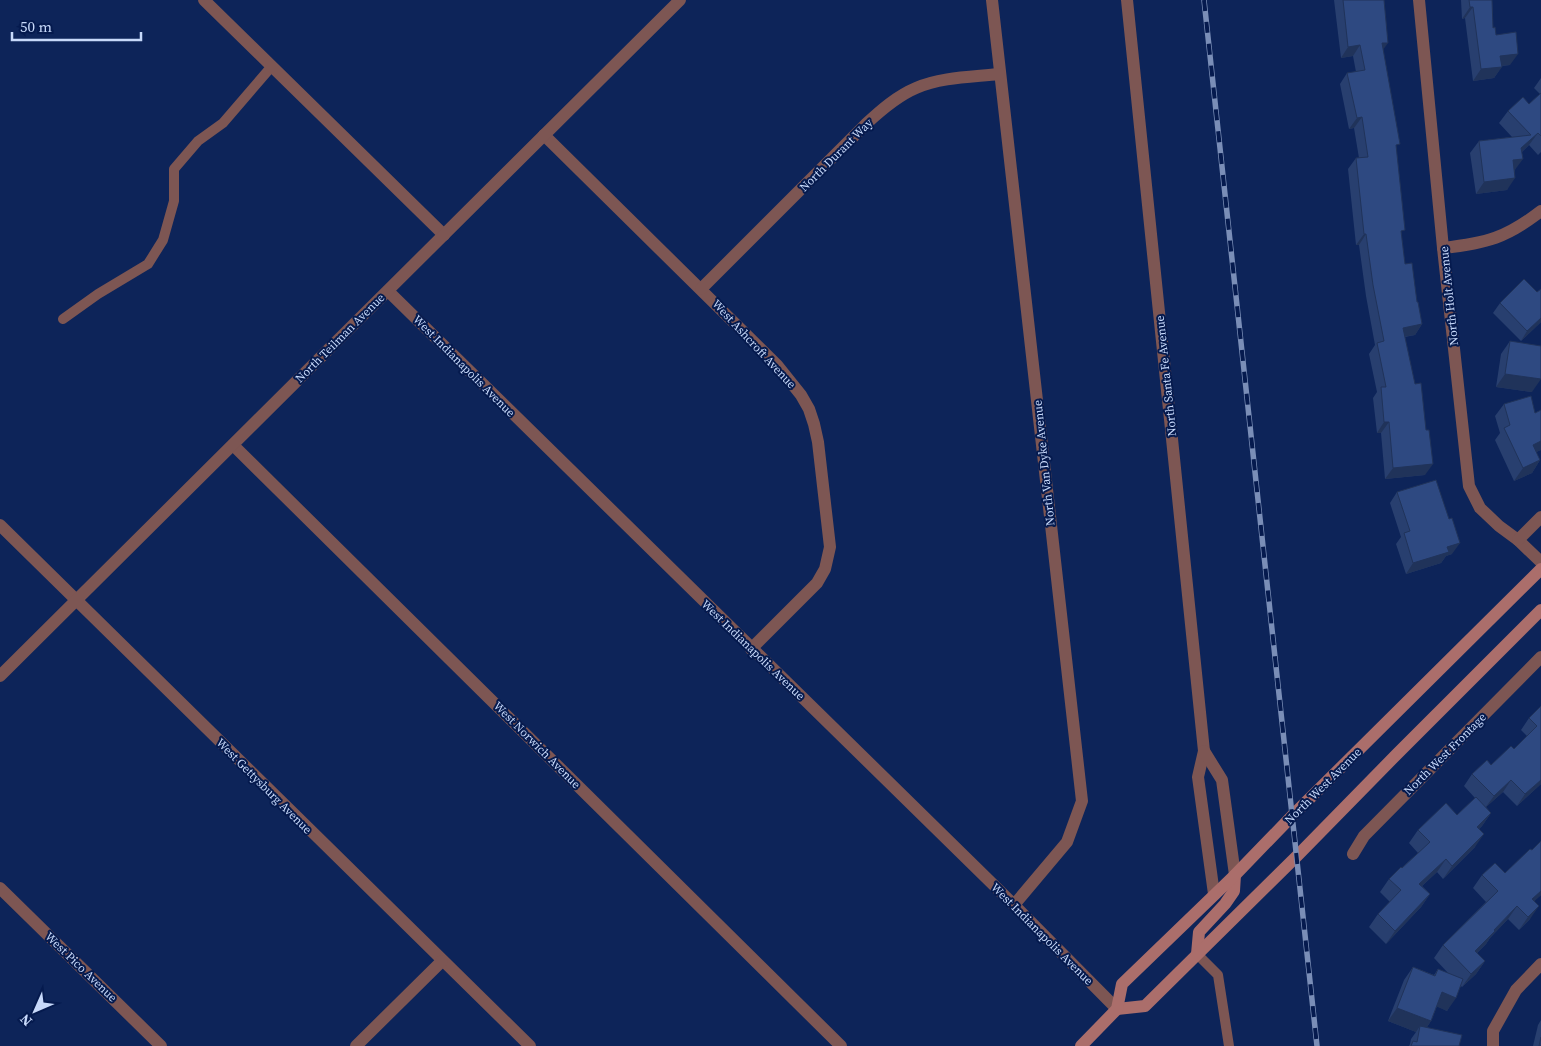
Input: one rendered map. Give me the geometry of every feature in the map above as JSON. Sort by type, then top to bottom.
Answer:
[{"type":"main road","name":"North West Avenue","points":[[1117,1009],[1122,984],[1235,875],[1541,569]]},
{"type":"main road","points":[[1081,1046],[1117,1009],[1145,1006],[1541,610]]},
{"type":"main road","points":[[1197,954],[1199,932],[1225,904],[1234,891],[1235,875]]},
{"type":"street","points":[[204,0],[444,235]]},
{"type":"street","name":"North Teilman Avenue","points":[[0,676],[680,0]]},
{"type":"street","name":"North Van Dyke Avenue","points":[[992,0],[1082,801],[1067,842],[1014,905]]},
{"type":"street","name":"North Santa Fe Avenue","points":[[1127,0],[1204,751],[1198,777],[1214,894]]},
{"type":"street","name":"North Holt Avenue","points":[[1419,0],[1443,248],[1470,486],[1480,508],[1541,562]]},
{"type":"street","name":"North Durant Way","points":[[701,289],[866,124],[889,104],[917,88],[934,82],[999,74]]},
{"type":"street","name":"West Ashcroft Avenue","points":[[544,135],[777,365],[796,387],[808,409],[818,442],[829,539],[825,569],[812,590],[751,649]]},
{"type":"street","points":[[1443,248],[1475,244],[1502,236],[1524,224],[1541,210]]},
{"type":"street","name":"West Indianapolis Avenue","points":[[388,291],[1014,905],[1117,1009]]},
{"type":"street","name":"West Norwich Avenue","points":[[233,445],[841,1046]]},
{"type":"street","points":[[1518,540],[1541,518]]},
{"type":"street","name":"West Gettysburg Avenue","points":[[0,525],[530,1046]]},
{"type":"street","name":"North West Frontage","points":[[1354,854],[1364,836],[1541,657]]},
{"type":"street","name":"North Santa Fe Avenue","points":[[1204,751],[1222,780],[1235,875]]},
{"type":"street","name":"West Pico Avenue","points":[[0,888],[161,1046]]},
{"type":"street","points":[[356,1046],[442,961]]},
{"type":"street","points":[[1493,1046],[1493,1031],[1516,990],[1541,964]]},
{"type":"lane","points":[[63,319],[98,294],[148,264],[163,240],[174,201],[174,168],[198,141],[223,123],[272,66]]},
{"type":"lane","points":[[1197,954],[1218,975],[1229,1046]]},
{"type":"building","points":[[1343,0],[1384,0],[1388,43],[1382,43],[1400,144],[1396,145],[1405,230],[1401,231],[1405,264],[1412,263],[1422,324],[1403,328],[1415,384],[1421,383],[1426,430],[1429,430],[1433,464],[1393,468],[1389,422],[1384,422],[1381,387],[1386,387],[1377,343],[1384,341],[1373,285],[1366,234],[1364,234],[1356,158],[1368,157],[1362,117],[1357,118],[1347,73],[1365,70],[1360,45],[1348,47]]},
{"type":"building","points":[[1469,0],[1492,0],[1493,28],[1495,27],[1496,35],[1516,32],[1518,54],[1500,56],[1502,67],[1481,69],[1473,7],[1470,7]]},
{"type":"building","points":[[1541,93],[1541,136],[1538,133],[1521,148],[1523,159],[1513,160],[1515,178],[1484,182],[1479,141],[1531,135],[1508,111],[1523,97],[1529,104]]},
{"type":"building","points":[[1524,279],[1537,292],[1541,289],[1541,318],[1527,331],[1500,303]]},
{"type":"building","points":[[1510,341],[1541,346],[1541,379],[1505,374]]},
{"type":"building","points":[[1531,396],[1535,413],[1541,410],[1541,441],[1533,445],[1540,460],[1523,468],[1504,428],[1510,425],[1504,404]]},
{"type":"building","points":[[1436,480],[1449,519],[1452,518],[1460,543],[1447,547],[1449,552],[1413,563],[1404,533],[1410,531],[1397,492]]},
{"type":"building","points":[[1541,706],[1541,780],[1525,794],[1511,780],[1494,796],[1472,774],[1487,760],[1491,765],[1511,746],[1514,749],[1537,726],[1529,718]]},
{"type":"building","points":[[1476,797],[1491,813],[1477,827],[1484,834],[1452,866],[1446,859],[1419,884],[1430,894],[1395,931],[1378,914],[1401,890],[1389,879],[1430,842],[1418,830],[1446,803],[1457,815]]},
{"type":"building","points":[[1541,841],[1541,891],[1532,899],[1539,906],[1528,917],[1517,906],[1475,951],[1485,961],[1471,974],[1443,945],[1498,891],[1482,875],[1495,863],[1505,873]]},
{"type":"building","points":[[1413,967],[1435,976],[1438,969],[1463,979],[1456,998],[1442,992],[1431,1021],[1397,1008]]},
{"type":"building","points":[[1420,1026],[1462,1035],[1459,1046],[1411,1046],[1413,1041],[1417,1042]]},
{"type":"railway","points":[[1204,0],[1317,1046]]}]
